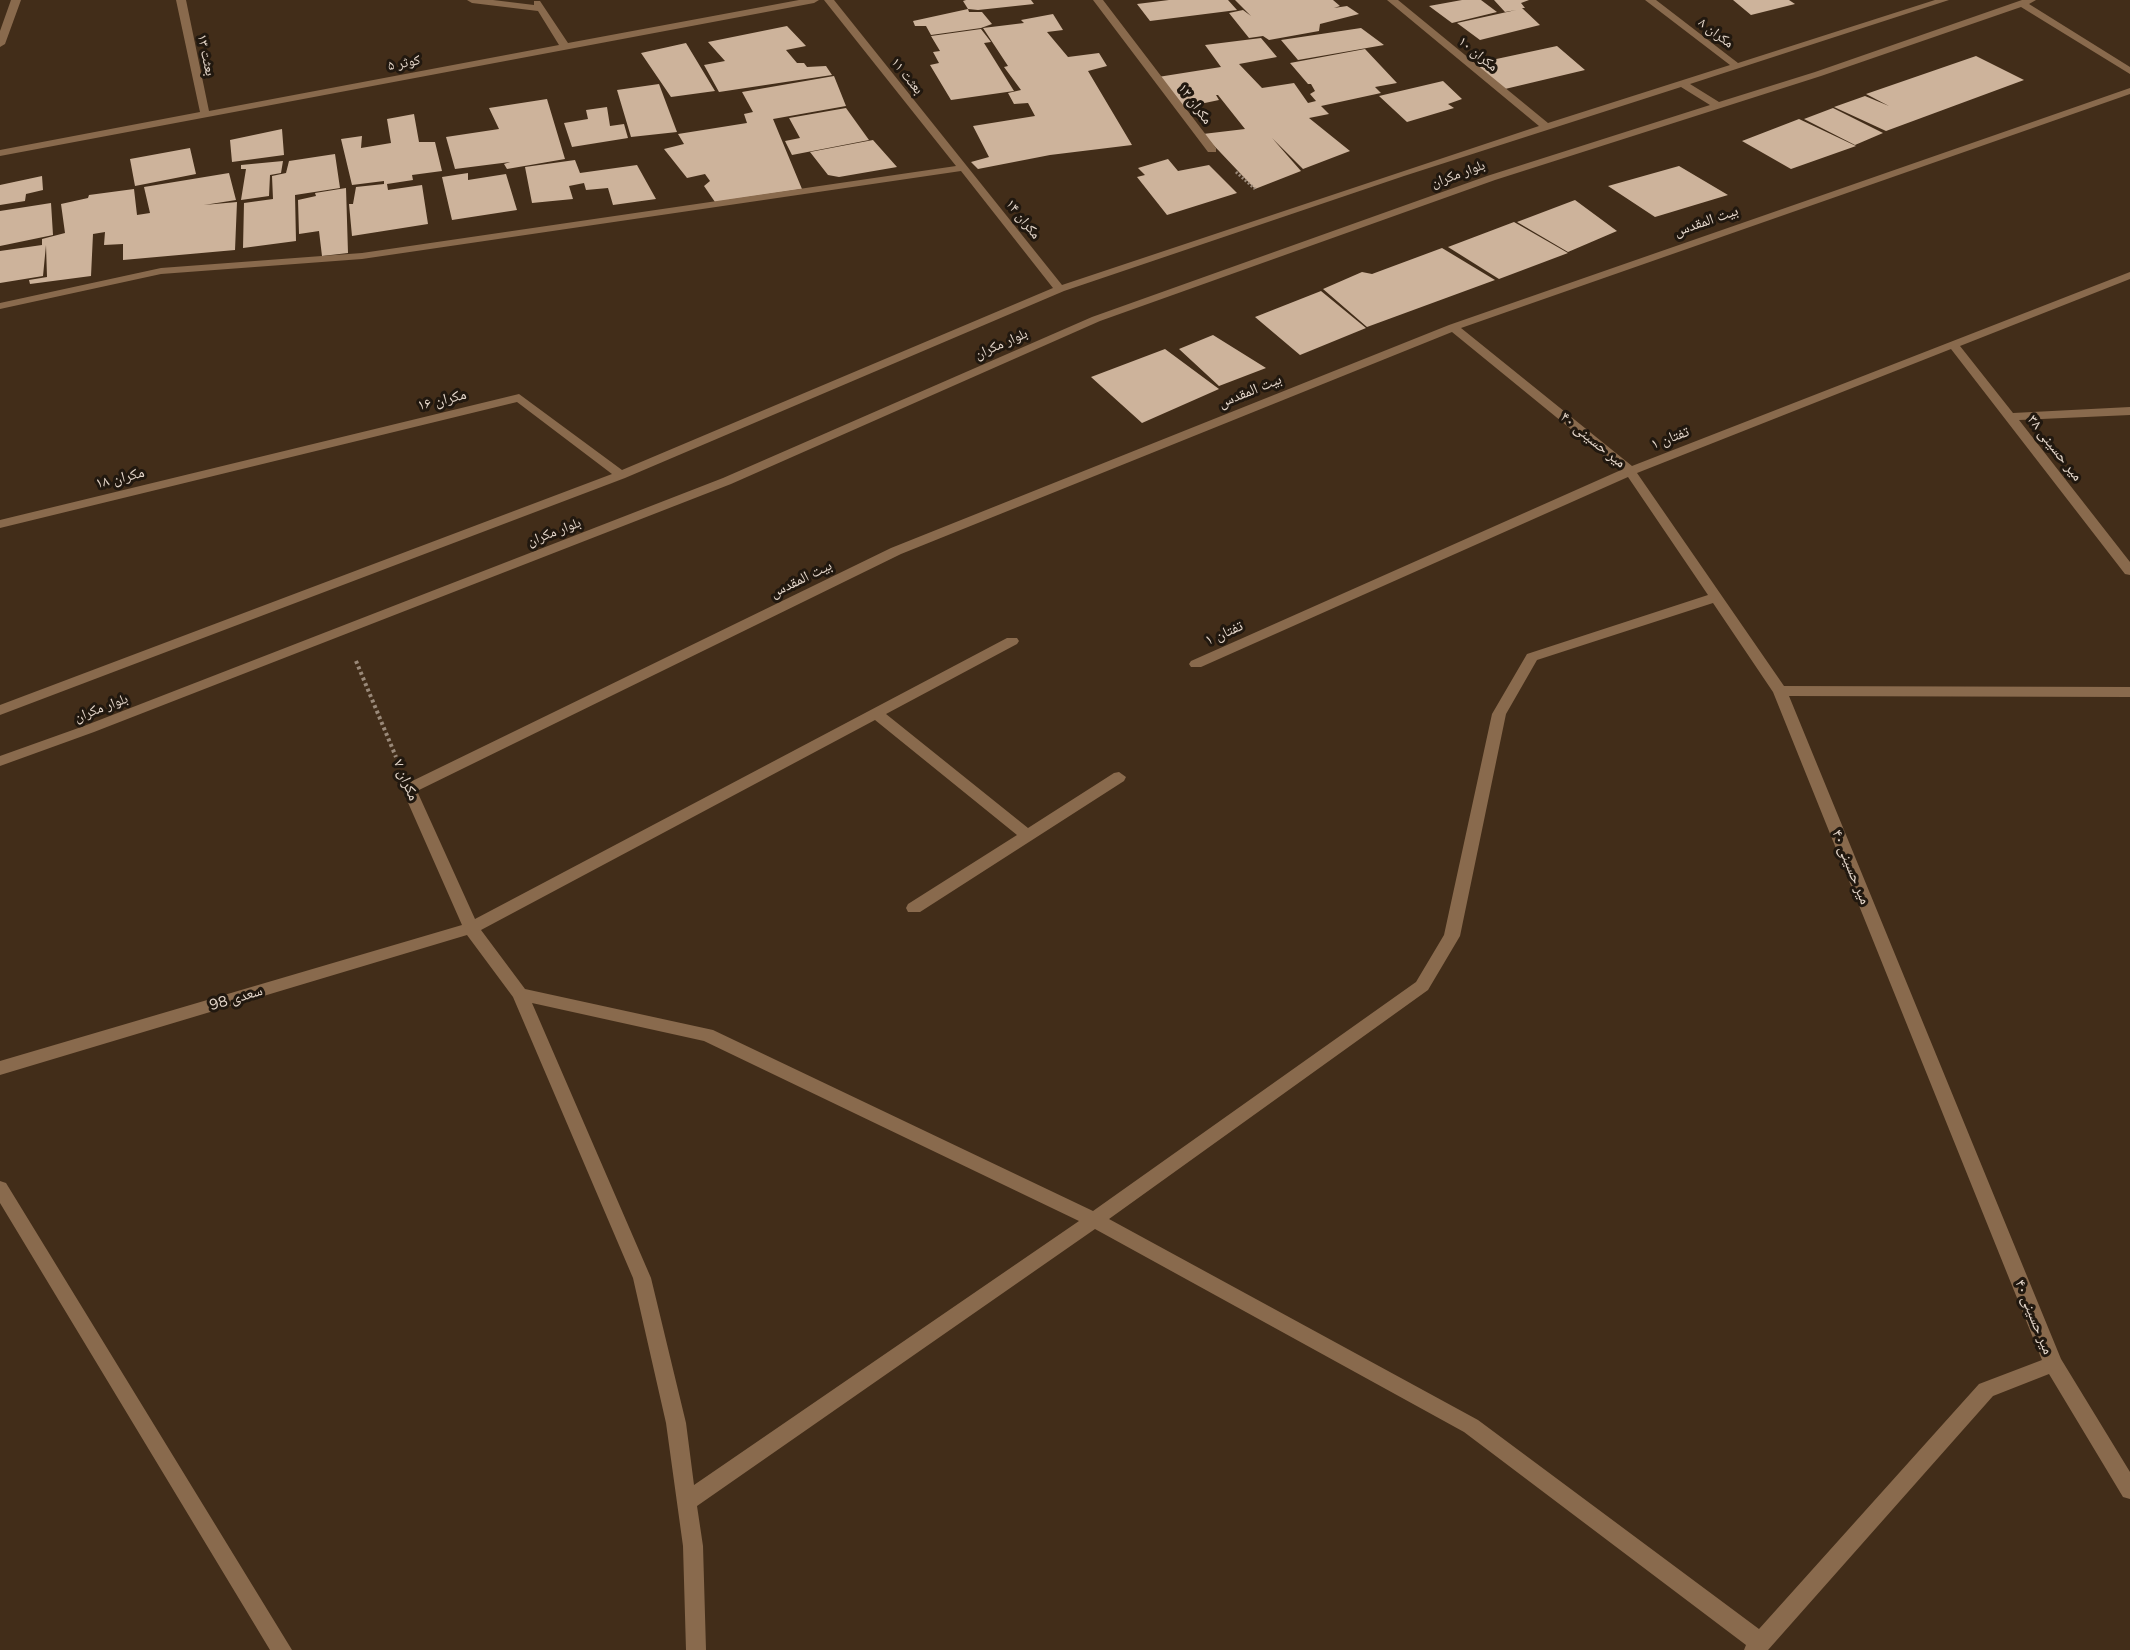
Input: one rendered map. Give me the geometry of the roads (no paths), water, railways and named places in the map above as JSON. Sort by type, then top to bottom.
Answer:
[{"type":"street","points":[[0,44],[16,0]]},
{"type":"street","name":"بعثت ۱۳","points":[[181,0],[205,114]]},
{"type":"street","points":[[472,0],[539,4],[565,47]]},
{"type":"street","name":"کوثر ۵","points":[[0,153],[814,0]]},
{"type":"street","name":"بعثت ۱۱","points":[[829,0],[963,168]]},
{"type":"street","name":"مکران ۱۲","points":[[1098,0],[1212,150]]},
{"type":"street","name":"مکران ۱۰","points":[[1392,0],[1548,128]]},
{"type":"street","name":"مکران ۸","points":[[1650,0],[1738,67]]},
{"type":"street","name":"بلوار مکران","points":[[0,710],[621,475],[1060,289],[1282,214],[1944,0]]},
{"type":"street","points":[[2026,2],[2130,71]]},
{"type":"street","name":"بلوار مکران","points":[[0,761],[100,725],[727,481],[1096,319],[1491,178],[1818,74],[2026,2]]},
{"type":"street","points":[[1683,84],[1718,106]]},
{"type":"street","name":"بیت المقدس","points":[[409,789],[896,551],[1453,327],[2130,91]]},
{"type":"street","points":[[0,306],[161,271],[362,256],[963,168]]},
{"type":"street","name":"مکران ۱۴","points":[[963,168],[1060,289]]},
{"type":"street","name":"تفتان ۱","points":[[1196,664],[1630,471],[2130,275]]},
{"type":"street","name":"میر حسینی ۴۰","points":[[1453,327],[1630,471],[1780,691],[2053,1364],[2130,1490]]},
{"type":"street","name":"میر حسینی ۳۸","points":[[1953,344],[2130,572]]},
{"type":"street","name":"مکران ۱۶","points":[[247,464],[519,398],[621,475]]},
{"type":"street","points":[[2010,417],[2130,411]]},
{"type":"street","name":"مکران ۱۸","points":[[0,524],[247,464]]},
{"type":"street","points":[[686,1502],[1094,1220],[1422,986],[1452,936],[1498,714],[1532,657],[1717,597]]},
{"type":"street","name":"سعدی 98","points":[[0,1068],[471,928],[1012,641]]},
{"type":"street","points":[[1780,691],[2130,692]]},
{"type":"street","points":[[876,713],[1028,835]]},
{"type":"street","points":[[914,908],[1119,777]]},
{"type":"street","name":"مکران ۷","points":[[409,789],[471,928],[520,994],[642,1278],[676,1423],[693,1546],[696,1650]]},
{"type":"street","points":[[520,994],[707,1035],[1094,1220],[1471,1426],[1756,1646],[1986,1390],[2053,1364]]},
{"type":"street","points":[[0,1188],[282,1650]]}]
